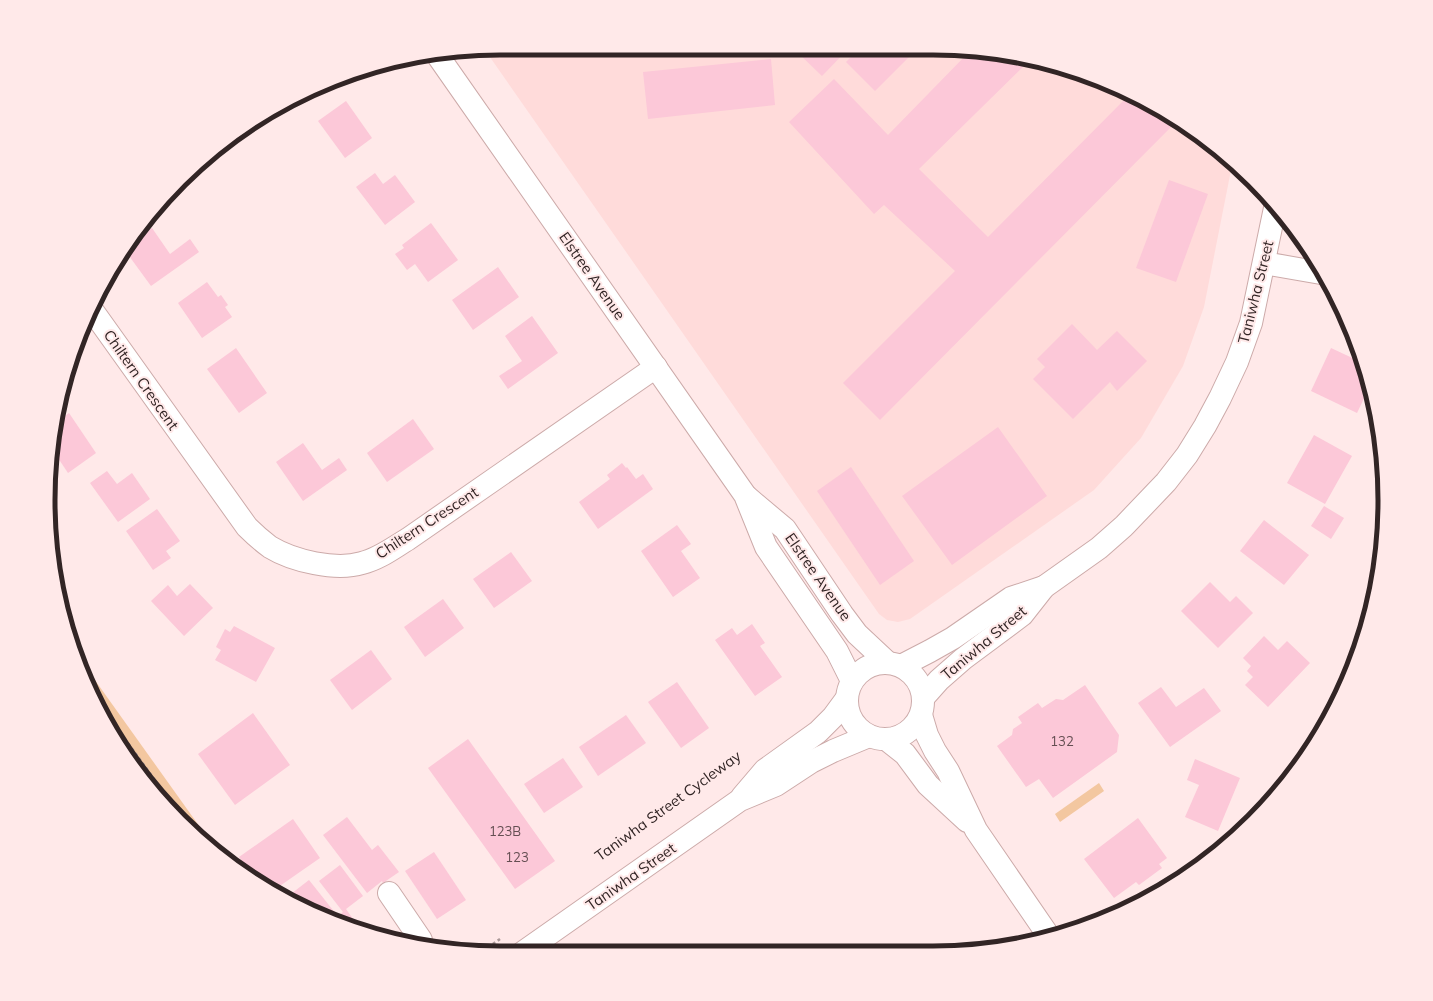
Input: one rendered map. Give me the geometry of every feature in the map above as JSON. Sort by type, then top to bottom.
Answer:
[{"type":"street","name":"Elstree Avenue","points":[[440,59],[745,495],[766,547],[837,651],[850,690]]},
{"type":"street","name":"Taniwha Street","points":[[922,706],[939,680],[963,659],[1022,615],[1044,587],[1098,548],[1124,526],[1166,482],[1187,455],[1205,426],[1237,362],[1251,323],[1274,215]]},
{"type":"street","points":[[1264,263],[1314,272]]},
{"type":"street","name":"Chiltern Crescent","points":[[96,315],[247,527],[259,538],[278,551],[313,563],[330,566],[362,564],[382,555],[408,539],[656,367]]},
{"type":"street","name":"Elstree Avenue","points":[[745,495],[785,529],[850,624],[870,647],[894,664]]},
{"type":"street","name":"Taniwha Street","points":[[894,664],[930,651],[953,638],[1011,598],[1044,587]]},
{"type":"street","points":[[976,830],[928,784],[905,754],[878,737],[859,729],[852,720],[848,710],[850,690],[859,673],[878,663],[894,664],[909,671],[917,679],[921,688],[922,706],[930,740],[948,771],[976,830],[1046,931]]},
{"type":"street","name":"Taniwha Street","points":[[740,800],[765,770],[818,732],[833,717],[850,690]]},
{"type":"street","points":[[878,737],[897,737],[907,732],[915,724],[922,706]]},
{"type":"street","name":"Taniwha Street","points":[[532,946],[740,800],[776,785],[811,762],[833,751],[878,737]]},
{"type":"street","points":[[389,893],[420,938]]},
{"type":"path","points":[[1253,201],[1255,193]]},
{"type":"path","points":[[123,736],[160,787]]},
{"type":"path","points":[[491,946],[502,938]]},
{"type":"shaded area","points":[[489,55],[932,55],[991,59],[1048,70],[1103,89],[1130,101],[1180,130],[1204,147],[1231,170],[1204,307],[1183,366],[1141,438],[1094,490],[910,619],[898,622],[887,620],[879,614]]},
{"type":"shaded area","points":[[90,673],[203,832],[185,816],[147,772],[115,723],[101,698]]},
{"type":"shaded area","points":[[1099,783],[1104,791],[1060,822],[1055,814]]},
{"type":"building","points":[[800,55],[842,55],[822,76]]},
{"type":"building","points":[[853,55],[911,55],[875,91],[846,62]]},
{"type":"building","points":[[965,56],[1025,65],[919,169],[988,237],[1125,99],[1173,126],[880,420],[843,383],[955,271],[884,205],[874,214],[789,122],[834,79],[888,135]]},
{"type":"building","points":[[771,59],[775,105],[648,119],[643,72]]},
{"type":"building","points":[[346,101],[372,138],[345,158],[318,121]]},
{"type":"building","points":[[375,173],[383,184],[395,175],[415,202],[385,225],[356,187]]},
{"type":"building","points":[[1169,180],[1208,194],[1176,282],[1136,268]]},
{"type":"building","points":[[431,223],[458,260],[428,282],[415,264],[407,270],[395,254],[404,248],[402,245]]},
{"type":"building","points":[[152,228],[170,254],[190,239],[199,252],[151,286],[129,255],[143,235]]},
{"type":"building","points":[[498,267],[519,297],[473,330],[452,300]]},
{"type":"building","points":[[207,282],[218,297],[221,295],[228,305],[225,307],[232,317],[202,338],[178,303]]},
{"type":"building","points":[[532,316],[558,353],[508,389],[499,376],[522,361],[505,336]]},
{"type":"building","points":[[1072,324],[1097,350],[1117,331],[1147,361],[1117,391],[1110,382],[1073,419],[1033,379],[1045,367],[1037,359]]},
{"type":"building","points":[[236,348],[267,393],[239,413],[207,369]]},
{"type":"building","points":[[1331,348],[1355,359],[1365,396],[1357,413],[1311,391]]},
{"type":"building","points":[[69,413],[96,453],[68,473],[57,457],[63,417]]},
{"type":"building","points":[[413,419],[434,449],[387,482],[367,453]]},
{"type":"building","points":[[998,427],[1047,496],[952,565],[902,496]]},
{"type":"building","points":[[1314,435],[1352,456],[1325,504],[1287,483]]},
{"type":"building","points":[[303,443],[322,470],[339,458],[347,470],[303,501],[276,462]]},
{"type":"building","points":[[622,463],[636,479],[643,474],[653,489],[598,529],[579,502],[610,479],[607,475]]},
{"type":"building","points":[[851,467],[914,561],[880,585],[817,491]]},
{"type":"building","points":[[107,471],[117,484],[132,473],[150,499],[118,522],[90,483]]},
{"type":"building","points":[[1324,506],[1344,518],[1331,539],[1311,526]]},
{"type":"building","points":[[157,509],[180,541],[166,551],[171,558],[153,570],[126,531]]},
{"type":"building","points":[[1264,520],[1309,555],[1284,585],[1240,551]]},
{"type":"building","points":[[677,525],[691,544],[681,551],[700,578],[673,597],[641,551]]},
{"type":"building","points":[[511,552],[532,581],[494,608],[473,579]]},
{"type":"building","points":[[1210,582],[1230,602],[1236,596],[1253,613],[1218,648],[1181,611]]},
{"type":"building","points":[[190,584],[213,608],[184,636],[151,601],[168,585],[177,596]]},
{"type":"building","points":[[443,599],[464,628],[425,657],[404,627]]},
{"type":"building","points":[[752,624],[765,643],[760,646],[782,677],[755,696],[715,640],[732,628],[737,635]]},
{"type":"building","points":[[234,626],[275,648],[256,682],[215,660],[221,650],[216,647],[225,629],[230,632]]},
{"type":"building","points":[[1264,636],[1278,650],[1287,641],[1310,663],[1268,707],[1245,685],[1253,677],[1247,671],[1251,666],[1243,658]]},
{"type":"building","points":[[371,650],[392,679],[352,710],[330,680]]},
{"type":"building","points":[[677,682],[709,728],[681,748],[648,702]]},
{"type":"building","points":[[1085,685],[1119,735],[1117,752],[1053,798],[1039,779],[1026,787],[997,746],[1012,735],[1013,729],[1022,723],[1018,717],[1038,703],[1042,708],[1056,699],[1063,700]]},
{"type":"building","points":[[1161,687],[1176,707],[1204,688],[1221,711],[1170,747],[1138,703]]},
{"type":"building","points":[[253,713],[290,765],[235,805],[198,754]]},
{"type":"building","points":[[626,715],[646,743],[598,776],[579,747]]},
{"type":"building","points":[[468,739],[555,861],[515,889],[428,768]]},
{"type":"building","points":[[563,758],[583,787],[544,813],[524,784]]},
{"type":"building","points":[[1195,759],[1240,778],[1218,831],[1185,817],[1199,785],[1187,780]]},
{"type":"building","points":[[347,817],[372,850],[378,845],[399,872],[383,883],[382,881],[367,893],[323,835]]},
{"type":"building","points":[[1138,818],[1167,858],[1159,864],[1162,868],[1139,885],[1136,882],[1114,898],[1084,859]]},
{"type":"building","points":[[293,819],[320,858],[279,887],[245,866],[239,857]]},
{"type":"building","points":[[434,852],[466,900],[437,919],[405,871]]},
{"type":"building","points":[[340,865],[363,896],[346,909],[354,921],[339,915],[343,912],[319,881]]},
{"type":"building","points":[[309,880],[336,914],[303,900],[291,894]]}]
